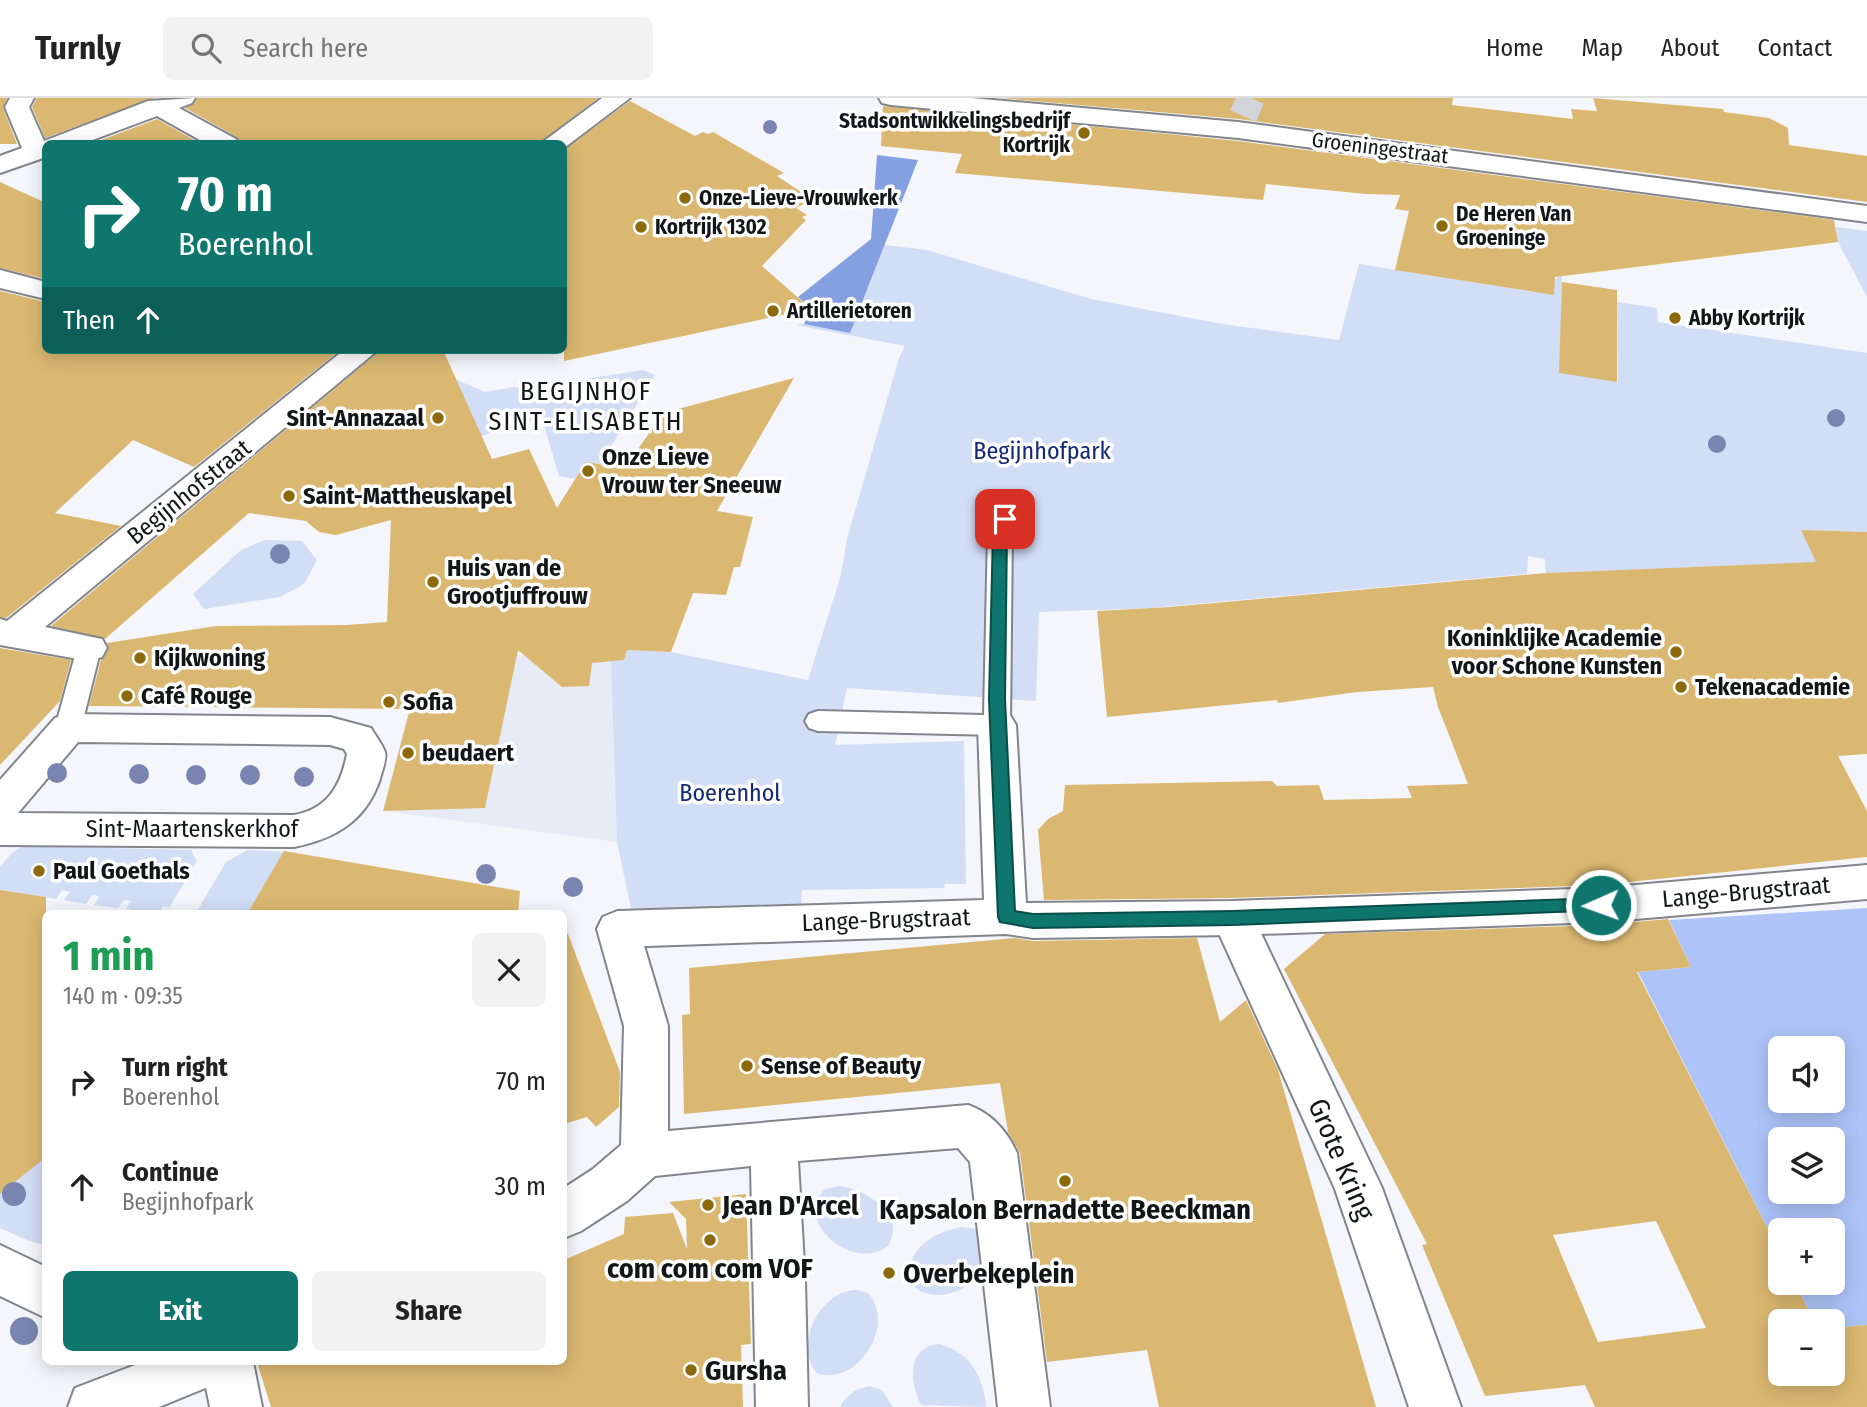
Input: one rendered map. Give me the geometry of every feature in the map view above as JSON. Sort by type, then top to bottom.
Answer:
[{"type":"street","points":[[22,98],[17,107],[33,146],[42,147]]},
{"type":"street","points":[[66,140],[183,98]]},
{"type":"street","points":[[558,140],[618,98]]},
{"type":"street","name":"Groeningestraat","points":[[891,98],[1241,123],[1867,214]]},
{"type":"street","points":[[158,106],[220,140]]},
{"type":"street","points":[[0,165],[42,149]]},
{"type":"street","points":[[0,279],[42,289]]},
{"type":"street","name":"Begijnhofstraat","points":[[8,633],[358,354]]},
{"type":"street","points":[[8,633],[89,648]]},
{"type":"street","points":[[997,712],[1006,917]]},
{"type":"street","points":[[0,807],[68,728]]},
{"type":"street","name":"Sint-Maartenskerkhof","points":[[0,829],[305,830],[334,819],[348,806],[365,759],[364,747],[357,738],[330,731],[68,728]]},
{"type":"street","name":"Lange-Brugstraat","points":[[644,1155],[646,1026],[618,929],[1006,917],[1033,921],[1233,918],[1601,905],[1867,882]]},
{"type":"street","name":"Grote Kring","points":[[1233,918],[1358,1188],[1435,1407]]},
{"type":"street","points":[[567,1213],[610,1185],[644,1155],[968,1126],[993,1153],[1024,1407]]},
{"type":"street","points":[[772,1142],[780,1281],[782,1407]]},
{"type":"street","points":[[0,1269],[42,1292]]},
{"type":"street","points":[[94,1407],[199,1365]]},
{"type":"street","points":[[228,1365],[236,1407]]},
{"type":"lane","points":[[818,720],[997,712],[1000,531],[1005,519]]},
{"type":"lane","points":[[68,728],[89,648]]},
{"type":"shaded area","points":[[877,155],[918,160],[850,333],[804,324],[812,309],[798,297],[871,239]]},
{"type":"shaded area","points":[[597,648],[627,650],[624,660],[611,662],[617,842],[383,811],[409,709],[83,704],[91,679],[282,677]]},
{"type":"shaded area","points":[[1867,908],[1867,1325],[1845,1327],[1845,1309],[1808,1309],[1801,1295],[1845,1295],[1845,1218],[1768,1218],[1768,1229],[1638,972],[1691,967],[1669,920]]},
{"type":"green space","points":[[1836,227],[1867,231],[1867,297],[1838,242]]},
{"type":"green space","name":"Begijnhofpark","points":[[885,245],[927,250],[1091,299],[1222,324],[1339,340],[1359,264],[1533,292],[1562,275],[1560,372],[1618,382],[1617,302],[1657,308],[1658,322],[1867,353],[1867,532],[1801,530],[1819,567],[1746,565],[1546,573],[1545,559],[1528,556],[1527,574],[1151,608],[1039,612],[1036,701],[847,688],[835,745],[964,741],[966,884],[945,884],[944,888],[802,890],[801,907],[631,909],[617,842],[611,661],[624,660],[627,650],[671,652],[808,680],[841,575],[847,539],[899,358],[905,346],[796,325],[850,332]]},
{"type":"green space","points":[[643,370],[655,375],[600,464],[586,462],[575,479],[559,476],[542,418],[481,436],[455,379],[485,392]]},
{"type":"green space","points":[[265,540],[302,541],[317,560],[304,584],[280,597],[204,609],[193,594],[241,550]]},
{"type":"green space","points":[[24,846],[191,850],[197,861],[169,908],[163,906],[160,910],[132,910],[126,909],[131,901],[124,900],[118,908],[94,905],[99,896],[92,895],[86,904],[64,900],[70,892],[62,890],[56,899],[0,890],[0,867],[13,852]]},
{"type":"green space","points":[[248,850],[284,852],[266,910],[198,910],[226,862]]},
{"type":"green space","points":[[42,1136],[42,1244],[0,1228],[0,1181]]},
{"type":"green space","points":[[839,1186],[861,1192],[888,1214],[892,1235],[888,1246],[863,1254],[838,1245],[828,1236],[815,1213],[815,1200],[825,1189]]},
{"type":"green space","points":[[961,1227],[977,1229],[986,1236],[987,1261],[980,1275],[960,1290],[947,1294],[935,1295],[913,1286],[907,1275],[919,1248],[933,1237]]},
{"type":"green space","points":[[858,1290],[869,1294],[876,1307],[878,1322],[875,1337],[858,1362],[846,1371],[832,1375],[818,1374],[810,1363],[808,1349],[814,1321],[832,1298]]},
{"type":"green space","points":[[939,1344],[959,1353],[973,1367],[982,1386],[986,1407],[921,1405],[913,1377],[916,1359],[928,1347]]},
{"type":"green space","points":[[870,1386],[882,1390],[893,1407],[840,1407],[852,1393]]},
{"type":"building","points":[[0,98],[7,98],[3,108],[17,144],[0,144]]},
{"type":"building","points":[[37,98],[154,98],[45,138],[32,107]]},
{"type":"building","points":[[197,98],[598,98],[543,140],[239,140],[185,108],[194,104]]},
{"type":"building","points":[[1000,98],[1453,98],[1452,105],[1573,119],[1571,109],[1597,111],[1593,98],[1723,109],[1724,112],[1769,118],[1788,128],[1789,145],[1867,156],[1867,202],[1238,119]]},
{"type":"building","points":[[630,101],[695,136],[703,132],[713,132],[784,173],[777,176],[809,197],[804,199],[808,202],[796,208],[807,215],[802,217],[806,220],[762,266],[811,309],[564,361],[564,354],[567,354],[567,148]]},
{"type":"building","points":[[883,106],[1238,141],[1834,220],[1838,242],[1555,277],[1554,295],[1395,270],[1409,211],[1395,209],[1400,195],[1266,184],[1263,200],[955,173],[962,154],[881,146]]},
{"type":"building","points":[[157,119],[194,140],[102,140]]},
{"type":"building","points":[[0,182],[42,201],[42,278],[0,268]]},
{"type":"building","points":[[1562,282],[1617,290],[1617,382],[1559,373]]},
{"type":"building","points":[[0,291],[42,301],[42,354],[335,354],[194,467],[133,440],[55,513],[121,526],[6,618],[0,617]]},
{"type":"building","points":[[376,354],[445,354],[492,459],[529,449],[557,508],[586,462],[625,468],[663,413],[794,378],[717,511],[753,517],[740,567],[734,567],[726,595],[693,593],[671,652],[627,650],[624,660],[592,663],[589,686],[562,687],[518,650],[485,808],[383,811],[410,709],[89,706],[101,660],[109,649],[107,643],[216,626],[387,622],[391,520],[336,535],[319,532],[306,521],[249,513],[105,639],[51,626]]},
{"type":"building","points":[[1801,530],[1867,532],[1867,754],[1838,756],[1867,811],[1867,857],[1601,885],[1233,898],[1044,900],[1038,830],[1048,819],[1063,811],[1065,785],[1272,781],[1277,786],[1319,785],[1324,800],[1412,798],[1407,786],[1468,784],[1433,687],[1107,717],[1097,611],[1170,607],[1546,573],[1816,562]]},
{"type":"building","points":[[0,648],[71,660],[60,701],[0,765]]},
{"type":"building","points":[[284,851],[520,891],[518,910],[249,910]]},
{"type":"building","points":[[0,890],[46,897],[46,910],[42,910],[42,1160],[0,1194]]},
{"type":"building","points":[[1668,919],[1691,967],[1637,972],[1768,1229],[1768,1295],[1801,1295],[1808,1309],[1768,1309],[1768,1386],[1845,1386],[1845,1327],[1867,1325],[1867,1407],[1595,1407],[1585,1385],[1485,1396],[1422,1245],[1427,1244],[1284,969],[1325,934],[1601,925]],"holes":[[[1656,1221],[1706,1328],[1598,1342],[1553,1235]]]},
{"type":"building","points":[[567,934],[620,1072],[619,1107],[596,1127],[587,1117],[567,1123]]},
{"type":"building","points":[[1015,938],[1033,941],[1197,938],[1220,1022],[1246,1000],[1278,1070],[1376,1407],[1159,1407],[1147,1350],[1047,1362],[1020,1153],[1008,1132],[1000,1083],[684,1114],[682,1015],[690,1014],[689,968]]},
{"type":"building","points":[[746,1194],[751,1344],[741,1345],[743,1407],[271,1407],[258,1365],[567,1365],[567,1259],[624,1234],[625,1217],[673,1213],[687,1249],[686,1219],[669,1202]]},
{"type":"tunnel","points":[[1243,116],[1251,98]]},
{"type":"place","name":"Stadsontwikkelingsbedrijf Kortrijk","points":[[1084,133]]},
{"type":"place","name":"Onze-Lieve-Vrouwkerk","points":[[685,198]]},
{"type":"place","name":"De Heren Van Groeninge","points":[[1442,226]]},
{"type":"place","name":"Kortrijk 1302","points":[[641,227]]},
{"type":"place","name":"Artillerietoren","points":[[773,311]]},
{"type":"place","name":"Abby Kortrijk","points":[[1675,318]]},
{"type":"place","name":"Sint-Annazaal","points":[[438,418]]},
{"type":"place","name":"Onze Lieve Vrouw ter Sneeuw","points":[[588,471]]},
{"type":"place","name":"Saint-Mattheuskapel","points":[[289,496]]},
{"type":"place","name":"Huis van de Grootjuffrouw","points":[[433,582]]},
{"type":"place","name":"Koninklijke Academie voor Schone Kunsten","points":[[1676,652]]},
{"type":"place","name":"Kijkwoning","points":[[140,658]]},
{"type":"place","name":"Tekenacademie","points":[[1681,687]]},
{"type":"place","name":"Café Rouge","points":[[127,696]]},
{"type":"place","name":"Sofia","points":[[389,702]]},
{"type":"place","name":"beudaert","points":[[408,753]]},
{"type":"place","name":"Paul Goethals","points":[[39,871]]},
{"type":"place","name":"Sense of Beauty","points":[[747,1066]]},
{"type":"place","name":"Kapsalon Bernadette Beeckman","points":[[1065,1181]]},
{"type":"place","name":"Jean D'Arcel","points":[[708,1205]]},
{"type":"place","name":"com com com VOF","points":[[710,1240]]},
{"type":"place","name":"Overbekeplein","points":[[889,1273]]},
{"type":"place","name":"Gursha","points":[[691,1370]]},
{"type":"district","name":"BEGIJNHOF SINT-ELISABETH","points":[[586,406]]},
{"type":"route","points":[[1005,519],[1000,531],[997,699],[1006,917],[1033,921],[1233,918],[1601,905]]},
{"type":"park label","name":"Boerenhol","points":[[730,793]]}]
